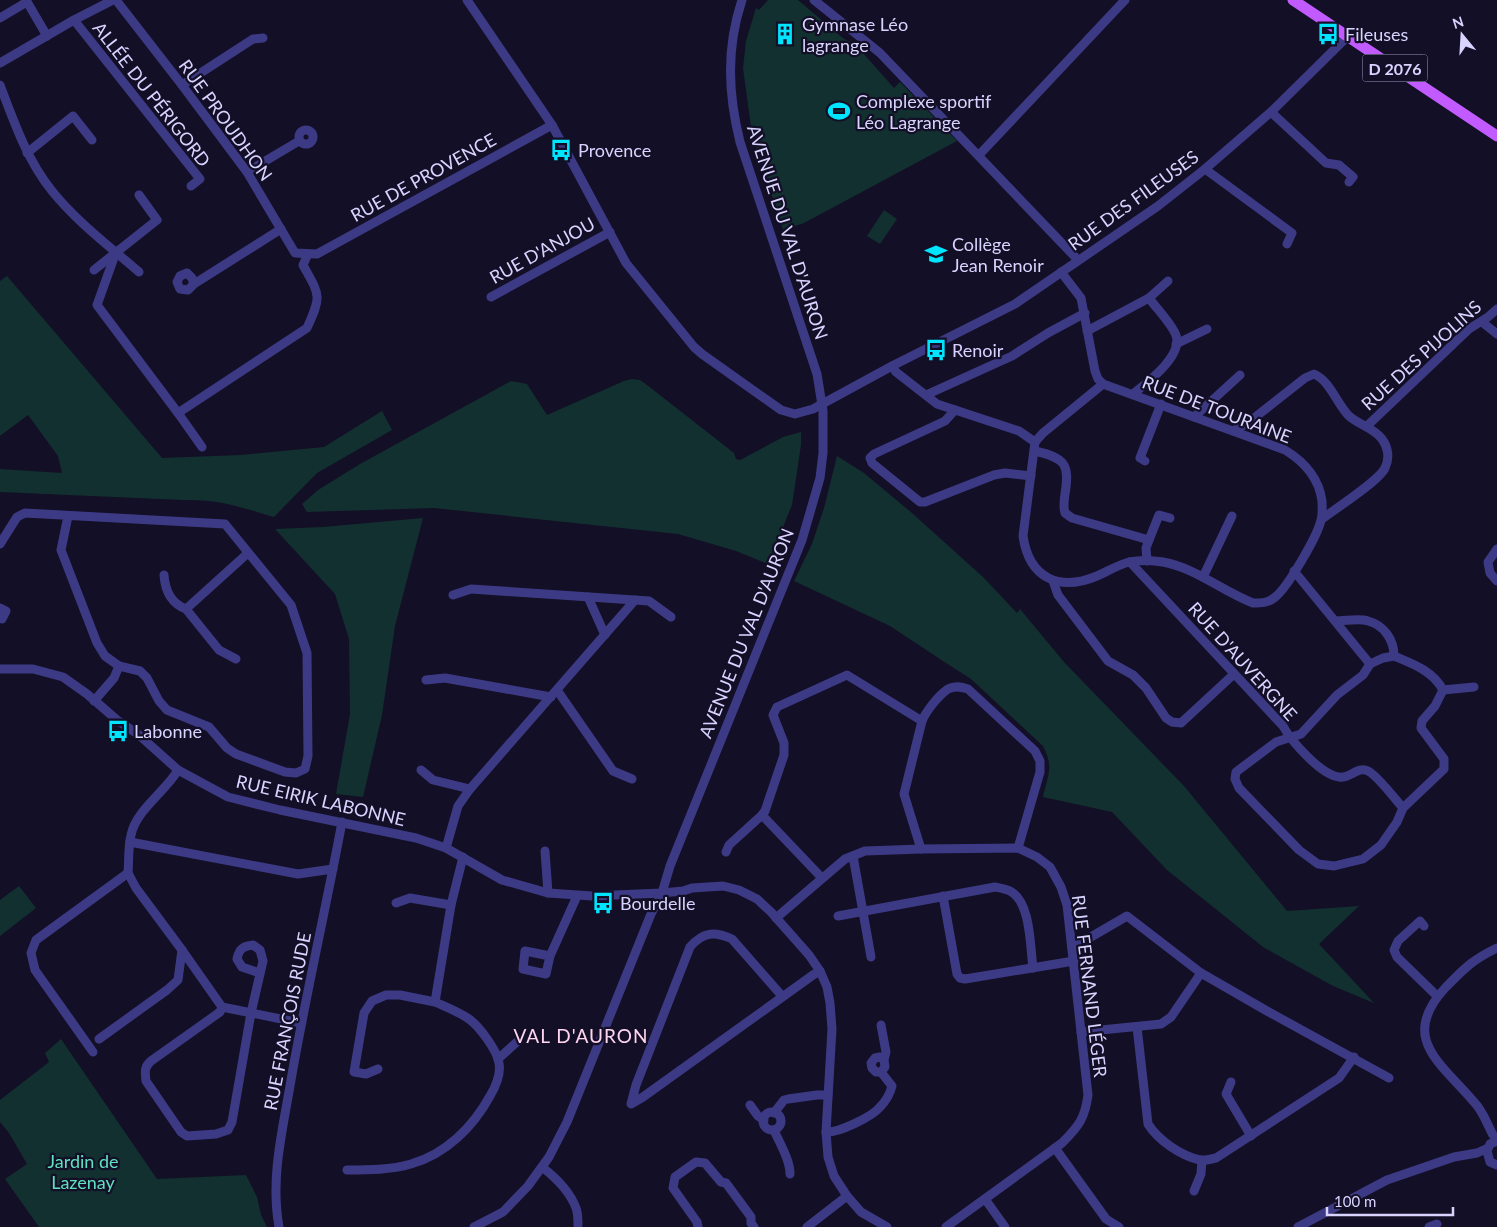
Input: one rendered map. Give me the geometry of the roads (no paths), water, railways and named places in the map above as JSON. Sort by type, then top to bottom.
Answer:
[{"type":"main road","name":"D 2076","points":[[1292,0],[1497,136]]},
{"type":"street","points":[[0,64],[74,20],[114,0]]},
{"type":"street","name":"RUE PROUDHON","points":[[114,0],[182,85],[247,172],[296,253],[308,254]]},
{"type":"street","name":"RUE DES FILEUSES","points":[[467,0],[552,124],[626,263],[643,286],[702,354],[786,412],[795,414],[822,403],[1014,304],[1158,206],[1205,169],[1271,112],[1347,37]]},
{"type":"street","name":"AVENUE DU VAL D'AURON","points":[[474,1227],[502,1212],[528,1186],[549,1157],[567,1122],[650,917],[662,893],[674,857],[802,540],[820,478],[823,453],[822,403],[818,374],[740,142],[734,117],[729,69],[731,43],[742,0]]},
{"type":"street","points":[[814,0],[880,54],[1078,260]]},
{"type":"street","points":[[979,155],[1125,0]]},
{"type":"street","points":[[0,18],[26,1],[47,36]]},
{"type":"street","name":"ALLÉE DU PÉRIGORD","points":[[74,20],[200,179],[190,186]]},
{"type":"street","points":[[182,85],[253,39],[263,38]]},
{"type":"street","points":[[0,85],[14,123],[28,153],[51,190],[78,220],[139,272]]},
{"type":"street","points":[[1271,112],[1326,162],[1339,165],[1353,176],[1349,182]]},
{"type":"street","points":[[28,153],[68,117],[73,116],[92,140]]},
{"type":"street","name":"RUE DE PROVENCE","points":[[308,254],[317,254],[552,124]]},
{"type":"street","points":[[247,172],[299,141]]},
{"type":"street","points":[[1205,169],[1292,233],[1287,244]]},
{"type":"street","points":[[94,270],[157,220],[139,196]]},
{"type":"street","points":[[194,284],[281,229]]},
{"type":"street","name":"RUE D'ANJOU","points":[[491,297],[610,232]]},
{"type":"street","points":[[116,252],[97,305],[202,447]]},
{"type":"street","points":[[178,413],[307,328],[318,298],[317,290],[303,265],[308,254]]},
{"type":"street","points":[[1061,272],[1082,298],[1095,372],[1103,384],[1043,432],[1035,446],[1023,536],[1024,546],[1033,566],[1053,581],[1058,595],[1108,661],[1132,675],[1146,688],[1166,718],[1172,722],[1181,723],[1234,674]]},
{"type":"street","points":[[1087,331],[1149,298],[1168,282]]},
{"type":"street","points":[[1133,394],[1159,373],[1171,357],[1176,344],[1176,334],[1149,298]]},
{"type":"street","name":"RUE DES PIJOLINS","points":[[1367,426],[1468,329],[1482,322],[1497,309]]},
{"type":"street","points":[[926,395],[1012,356],[1048,333],[1085,314]]},
{"type":"street","points":[[1482,322],[1497,334]]},
{"type":"street","points":[[1176,344],[1207,329]]},
{"type":"street","points":[[892,366],[896,372],[937,404],[1019,431],[1035,446],[1052,455],[1064,465],[1068,476],[1064,509],[1068,516],[1149,540]]},
{"type":"street","points":[[1233,431],[1248,422],[1305,378],[1314,374],[1321,377],[1347,414],[1357,423],[1367,426],[1382,438],[1388,450],[1385,469],[1374,480],[1322,519]]},
{"type":"street","points":[[1194,417],[1240,375]]},
{"type":"street","name":"RUE DE TOURAINE","points":[[1053,581],[1077,582],[1130,562],[1163,562],[1179,566],[1203,577],[1244,600],[1262,604],[1276,597],[1312,544],[1322,519],[1322,499],[1316,483],[1305,464],[1284,450],[1103,384]]},
{"type":"street","points":[[1145,460],[1140,458],[1161,404]]},
{"type":"street","points":[[955,410],[945,421],[874,454],[870,458],[872,463],[920,502],[925,502],[1000,473],[1031,476]]},
{"type":"street","points":[[0,544],[18,517],[25,513],[225,524],[290,604],[307,653],[308,756],[304,769],[296,773],[285,772],[236,754],[227,748],[209,727],[167,710],[147,678],[140,671],[119,666],[105,656],[97,643],[61,550],[68,516]]},
{"type":"street","points":[[1147,561],[1146,548],[1159,515],[1170,518]]},
{"type":"street","points":[[1203,577],[1232,516]]},
{"type":"street","points":[[1497,549],[1488,562],[1490,573],[1497,581]]},
{"type":"street","points":[[186,609],[248,552]]},
{"type":"street","name":"RUE D'AUVERGNE","points":[[1130,562],[1283,726],[1289,737],[1276,742],[1236,772],[1235,779],[1239,788],[1299,850],[1318,864],[1334,866],[1363,859],[1381,845],[1397,822],[1403,808],[1444,769],[1444,759],[1421,728],[1422,721],[1435,706],[1443,690]]},
{"type":"street","points":[[1294,571],[1370,664]]},
{"type":"street","points":[[164,575],[165,588],[178,606],[186,609],[219,650],[236,658]]},
{"type":"street","points":[[453,595],[471,589],[635,600],[649,602],[672,617]]},
{"type":"street","points":[[588,597],[605,635]]},
{"type":"street","points":[[446,848],[458,806],[470,789],[635,600]]},
{"type":"street","points":[[0,608],[6,611],[2,619]]},
{"type":"street","points":[[1336,621],[1367,620],[1382,627],[1390,638],[1394,656]]},
{"type":"street","points":[[1289,737],[1301,734],[1337,695],[1363,675],[1370,664],[1383,658],[1394,656],[1417,666],[1438,680],[1443,690],[1474,687]]},
{"type":"street","points":[[94,701],[114,678],[119,666]]},
{"type":"street","name":"RUE EIRIK LABONNE","points":[[0,669],[33,669],[63,677],[139,735],[178,770],[228,797],[280,810],[416,838],[446,848],[502,880],[548,893],[577,896],[662,893],[722,886],[740,890],[756,899],[809,955],[820,971],[827,987],[832,1014],[826,1132],[828,1157],[834,1176],[847,1196],[861,1212],[887,1227]]},
{"type":"street","points":[[726,852],[729,845],[765,810],[784,755],[784,743],[773,715],[777,707],[847,675],[922,721]]},
{"type":"street","points":[[426,680],[445,678],[554,694],[613,771],[632,779]]},
{"type":"street","points":[[921,849],[904,794],[922,721],[926,712],[949,689],[959,686],[968,689],[1035,751],[1040,761],[1040,772],[1018,848]]},
{"type":"street","points":[[1289,737],[1327,774],[1340,778],[1363,770],[1371,772],[1403,808]]},
{"type":"street","points":[[178,770],[174,777],[144,809],[131,833],[128,873],[136,888],[222,1007],[301,1023]]},
{"type":"street","points":[[421,770],[433,780],[470,789]]},
{"type":"street","points":[[762,815],[822,878]]},
{"type":"street","name":"RUE FRANÇOIS RUDE","points":[[278,1227],[276,1170],[301,1023],[342,822]]},
{"type":"street","points":[[130,842],[298,874],[333,869]]},
{"type":"street","name":"RUE FERNAND LÉGER","points":[[776,918],[845,859],[865,852],[921,849],[1018,848],[1037,857],[1050,867],[1061,887],[1067,905],[1088,1095],[1085,1113],[1078,1127],[1055,1148],[946,1227]]},
{"type":"street","points":[[545,851],[548,893]]},
{"type":"street","points":[[853,856],[871,957]]},
{"type":"street","points":[[435,1002],[452,905],[463,857]]},
{"type":"street","points":[[93,1052],[35,970],[31,952],[36,940],[128,873]]},
{"type":"street","points":[[838,916],[995,887],[1011,892],[1023,904],[1028,924],[1033,968]]},
{"type":"street","points":[[550,956],[577,896]]},
{"type":"street","points":[[943,896],[957,974],[960,978],[965,980],[1074,961]]},
{"type":"street","points":[[396,903],[410,898],[452,905]]},
{"type":"street","points":[[1072,948],[1127,916],[1201,973],[1267,1012],[1354,1057],[1389,1078]]},
{"type":"street","points":[[1424,926],[1420,922],[1398,941],[1394,950],[1398,957],[1437,996]]},
{"type":"street","points":[[782,996],[732,939],[722,934],[707,934],[697,939],[690,947],[636,1085],[631,1104],[813,974],[820,971]]},
{"type":"street","points":[[1488,1158],[1493,1141],[1476,1103],[1442,1067],[1428,1048],[1425,1039],[1425,1023],[1430,1007],[1437,996],[1468,964],[1497,948]]},
{"type":"street","points":[[98,1039],[168,990],[178,980],[182,950]]},
{"type":"street","points":[[222,1007],[220,1012],[146,1066],[146,1081],[181,1132],[188,1136],[222,1132],[228,1130],[232,1122],[260,973]]},
{"type":"street","points":[[1082,1032],[1161,1024],[1170,1017],[1201,973]]},
{"type":"street","points":[[347,1170],[387,1169],[412,1164],[447,1147],[463,1133],[485,1105],[495,1086],[498,1074],[498,1059],[490,1043],[470,1019],[435,1002],[400,995],[386,995],[372,1001],[364,1013],[354,1072],[366,1074],[378,1069]]},
{"type":"street","points":[[881,1024],[886,1052],[885,1067],[881,1072]]},
{"type":"street","points":[[1137,1027],[1148,1124],[1154,1134],[1164,1143],[1202,1160],[1216,1158],[1339,1078],[1354,1057]]},
{"type":"street","points":[[498,1059],[518,1041]]},
{"type":"street","points":[[826,1132],[843,1129],[880,1109],[891,1092],[892,1086],[881,1072],[876,1072],[872,1068],[871,1062],[875,1058],[880,1057],[884,1060]]},
{"type":"street","points":[[1231,1082],[1226,1094],[1251,1136]]},
{"type":"street","points":[[774,1113],[779,1116],[781,1121],[779,1127],[774,1130],[766,1128],[764,1120],[766,1115],[774,1113],[784,1100],[828,1095]]},
{"type":"street","points":[[750,1105],[758,1116],[764,1120]]},
{"type":"street","points":[[774,1130],[790,1165],[790,1174]]},
{"type":"street","points":[[1298,1227],[1387,1180],[1454,1157],[1477,1153],[1493,1141]]},
{"type":"street","points":[[1055,1148],[1106,1218],[1119,1227]]},
{"type":"street","points":[[1477,1153],[1497,1165]]},
{"type":"street","points":[[1194,1191],[1201,1174],[1202,1160]]},
{"type":"street","points":[[698,1227],[697,1222],[673,1188],[675,1177],[696,1162],[705,1163],[721,1182],[726,1183],[750,1217],[749,1226]]},
{"type":"street","points":[[542,1167],[561,1184],[576,1209],[578,1225]]},
{"type":"street","points":[[807,1227],[847,1196]]},
{"type":"street","points":[[985,1199],[1005,1227]]},
{"type":"place","name":"Gymnase Léo lagrange","points":[[785,34]]},
{"type":"place","name":"Fileuses","points":[[1328,34]]},
{"type":"place","name":"Complexe sportif Léo Lagrange","points":[[839,111]]},
{"type":"place","name":"Provence","points":[[561,150]]},
{"type":"place","name":"Collège Jean Renoir","points":[[936,254]]},
{"type":"place","name":"Renoir","points":[[936,350]]},
{"type":"place","name":"Labonne","points":[[118,731]]},
{"type":"place","name":"Bourdelle","points":[[603,903]]},
{"type":"district","name":"VAL D'AURON","points":[[581,1035]]},
{"type":"park label","name":"Jardin de Lazenay","points":[[83,1171]]}]
